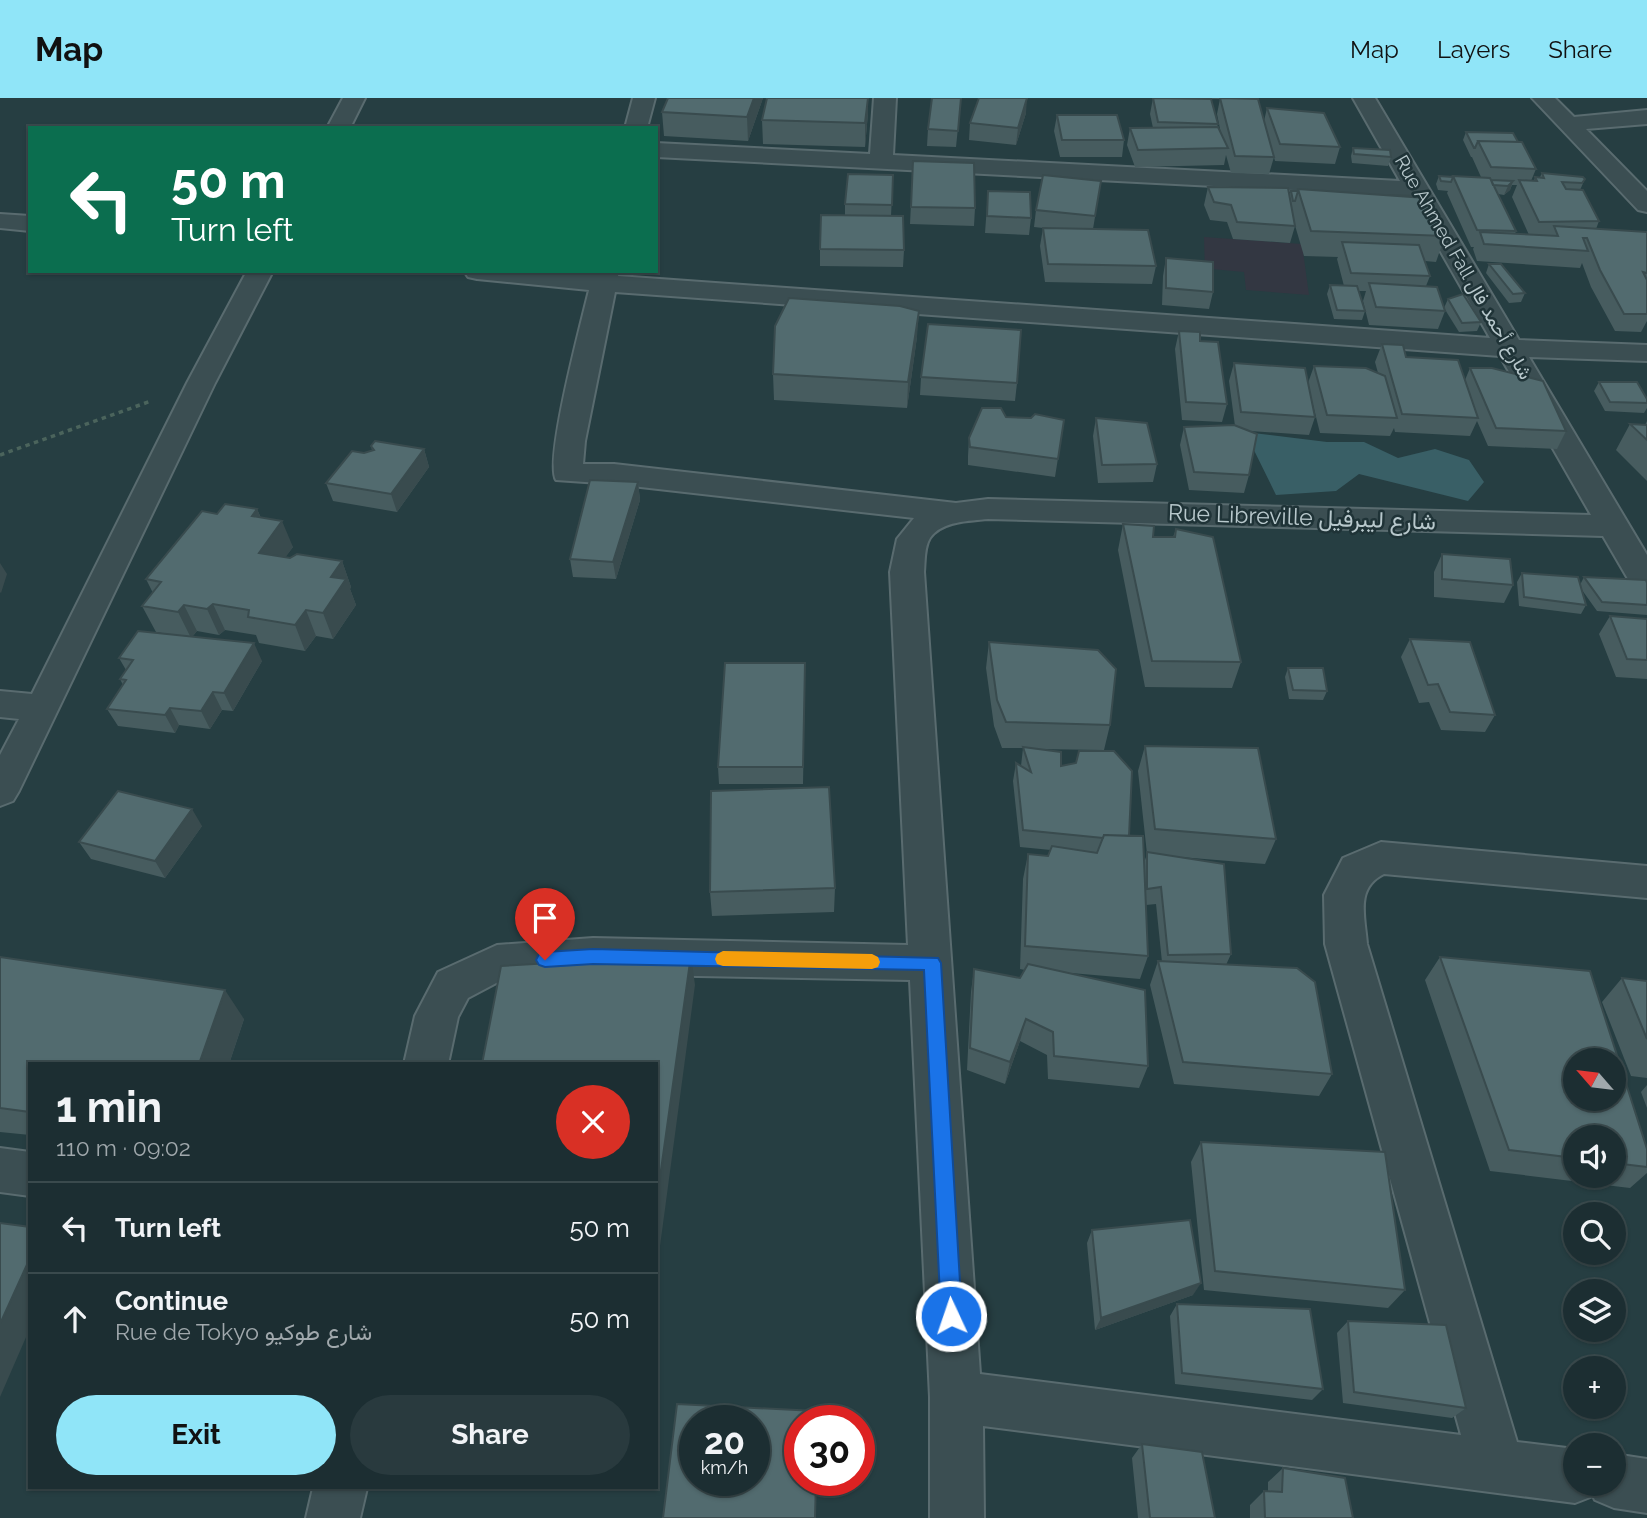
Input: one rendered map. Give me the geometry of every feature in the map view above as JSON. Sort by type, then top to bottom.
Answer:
[{"type":"street","points":[[339,126],[354,98]]},
{"type":"street","points":[[637,126],[644,98]]},
{"type":"street","points":[[881,162],[885,98]]},
{"type":"street","name":"Rue Ahmed Fall شارع أحمد فال","points":[[1364,98],[1647,583]]},
{"type":"street","points":[[1543,98],[1647,205]]},
{"type":"street","points":[[1569,124],[1647,117]]},
{"type":"street","points":[[658,150],[1418,189]]},
{"type":"street","points":[[0,221],[28,224]]},
{"type":"street","points":[[0,791],[201,383],[259,273]]},
{"type":"street","points":[[519,273],[604,277],[1511,348],[1647,353]]},
{"type":"street","name":"Rue Libreville شارع ليبرفيل","points":[[604,277],[570,441],[568,473],[614,474],[970,510],[1616,526]]},
{"type":"street","points":[[957,1518],[956,1397],[907,572],[914,537],[927,525],[970,510]]},
{"type":"street","points":[[0,704],[43,708]]},
{"type":"street","points":[[1497,1466],[1346,944],[1344,895],[1357,869],[1381,858],[1647,882]]},
{"type":"street","points":[[426,1062],[437,1016],[453,985],[497,963],[593,956],[932,963]]},
{"type":"street","points":[[0,1170],[28,1174]]},
{"type":"street","points":[[956,1397],[1563,1474]]},
{"type":"street","points":[[1626,1483],[1647,1486]]},
{"type":"street","points":[[333,1518],[340,1489]]},
{"type":"path","points":[[0,455],[201,383]]},
{"type":"shaded area","points":[[1204,237],[1302,244],[1309,295],[1246,290],[1244,272],[1211,269],[1205,274]]},
{"type":"water","points":[[1245,432],[1327,442],[1364,442],[1398,458],[1435,449],[1469,460],[1484,482],[1468,501],[1359,474],[1336,491],[1276,495]]},
{"type":"building","points":[[668,98],[754,98],[747,117],[662,112]]},
{"type":"building","points":[[767,98],[868,98],[865,123],[762,120]]},
{"type":"building","points":[[932,98],[961,98],[958,131],[928,129]]},
{"type":"building","points":[[979,98],[1027,98],[1018,128],[970,123]]},
{"type":"building","points":[[1153,98],[1211,99],[1218,124],[1158,122]]},
{"type":"building","points":[[1220,98],[1258,99],[1274,157],[1235,156]]},
{"type":"building","points":[[1267,108],[1324,113],[1340,147],[1280,144]]},
{"type":"building","points":[[1057,115],[1117,115],[1124,140],[1062,140]]},
{"type":"building","points":[[1218,127],[1228,148],[1138,150],[1130,128]]},
{"type":"building","points":[[1466,132],[1513,133],[1518,142],[1478,141],[1474,148]]},
{"type":"building","points":[[1478,141],[1522,142],[1536,169],[1491,167]]},
{"type":"building","points":[[1353,148],[1390,150],[1391,157],[1354,154]]},
{"type":"building","points":[[913,161],[974,163],[975,208],[911,207]]},
{"type":"building","points":[[1542,173],[1583,177],[1585,179],[1582,183],[1562,182],[1566,189],[1583,190],[1599,221],[1539,222],[1519,180],[1537,181],[1535,177],[1544,178]]},
{"type":"building","points":[[848,174],[893,175],[892,205],[845,204]]},
{"type":"building","points":[[1043,175],[1101,181],[1095,216],[1036,210]]},
{"type":"building","points":[[1439,176],[1453,177],[1451,182],[1441,181]]},
{"type":"building","points":[[1453,176],[1490,178],[1516,231],[1477,230]]},
{"type":"building","points":[[1491,180],[1513,181],[1508,186],[1493,185]]},
{"type":"building","points":[[1208,187],[1288,188],[1295,226],[1237,222],[1231,205],[1214,202]]},
{"type":"building","points":[[1298,189],[1426,198],[1445,236],[1311,231]]},
{"type":"building","points":[[988,191],[1030,192],[1031,218],[987,216]]},
{"type":"building","points":[[1291,191],[1298,191],[1295,201],[1293,201]]},
{"type":"building","points":[[821,215],[903,216],[904,250],[820,249]]},
{"type":"building","points":[[1554,226],[1647,232],[1647,273],[1643,272],[1647,280],[1647,314],[1624,314],[1600,270],[1587,238],[1583,238],[1588,251],[1484,244],[1480,232],[1558,236]]},
{"type":"building","points":[[1043,228],[1148,230],[1156,266],[1048,264]]},
{"type":"building","points":[[1342,242],[1419,245],[1430,276],[1351,273]]},
{"type":"building","points":[[1166,258],[1213,262],[1213,292],[1166,288]]},
{"type":"building","points":[[1489,264],[1501,264],[1525,293],[1513,294]]},
{"type":"building","points":[[1369,283],[1437,287],[1445,311],[1376,307]]},
{"type":"building","points":[[1330,285],[1357,286],[1365,311],[1337,310]]},
{"type":"building","points":[[1463,294],[1481,322],[1462,323],[1448,299]]},
{"type":"building","points":[[789,298],[900,306],[919,311],[908,382],[773,374],[775,326]]},
{"type":"building","points":[[928,324],[1021,330],[1017,383],[921,377]]},
{"type":"building","points":[[1179,331],[1200,332],[1200,341],[1218,342],[1227,404],[1186,402]]},
{"type":"building","points":[[1382,344],[1403,345],[1406,357],[1458,360],[1478,418],[1402,414]]},
{"type":"building","points":[[1234,363],[1305,368],[1315,417],[1241,412]]},
{"type":"building","points":[[1314,366],[1366,368],[1385,376],[1397,418],[1327,415]]},
{"type":"building","points":[[1470,368],[1492,368],[1543,381],[1566,431],[1496,428]]},
{"type":"building","points":[[1599,382],[1637,382],[1647,403],[1610,402]]},
{"type":"building","points":[[982,408],[1001,408],[1006,417],[1031,418],[1035,414],[1064,420],[1058,459],[970,447],[969,438]]},
{"type":"building","points":[[1096,418],[1147,423],[1157,464],[1102,465]]},
{"type":"building","points":[[1630,424],[1647,425],[1647,440]]},
{"type":"building","points":[[1234,425],[1257,434],[1249,475],[1194,472],[1184,427]]},
{"type":"building","points":[[375,441],[424,449],[391,494],[326,483],[352,451],[364,453],[374,450],[371,446]]},
{"type":"building","points":[[590,480],[638,482],[613,562],[570,559]]},
{"type":"building","points":[[225,504],[257,509],[252,516],[282,521],[259,553],[290,558],[297,554],[342,561],[331,577],[346,579],[323,613],[306,610],[295,625],[248,617],[249,610],[213,604],[207,609],[184,605],[178,612],[142,606],[161,582],[146,579],[202,511],[217,514]]},
{"type":"building","points":[[1123,524],[1154,526],[1153,537],[1175,537],[1176,529],[1213,537],[1241,662],[1152,661]]},
{"type":"building","points":[[1442,554],[1510,559],[1513,585],[1442,579]]},
{"type":"building","points":[[1522,573],[1578,577],[1586,605],[1524,597]]},
{"type":"building","points":[[1584,577],[1646,580],[1647,605],[1602,602]]},
{"type":"building","points":[[1610,616],[1647,619],[1647,660],[1627,659]]},
{"type":"building","points":[[138,631],[254,643],[224,693],[213,692],[201,711],[170,708],[165,715],[107,709],[126,680],[120,679],[133,660],[119,658]]},
{"type":"building","points":[[1410,639],[1470,642],[1495,715],[1450,712],[1438,684],[1428,685]]},
{"type":"building","points":[[989,642],[1098,650],[1116,669],[1110,725],[1006,722],[997,700]]},
{"type":"building","points":[[725,663],[805,663],[803,767],[718,767]]},
{"type":"building","points":[[1288,668],[1323,668],[1327,691],[1293,690]]},
{"type":"building","points":[[1145,746],[1258,748],[1276,839],[1155,829]]},
{"type":"building","points":[[1023,747],[1061,752],[1061,766],[1076,763],[1079,751],[1114,751],[1132,771],[1129,836],[1104,835],[1103,838],[1023,830],[1016,763],[1031,772]]},
{"type":"building","points":[[829,787],[835,888],[710,892],[711,791]]},
{"type":"building","points":[[118,791],[192,809],[155,861],[79,842]]},
{"type":"building","points":[[1104,835],[1143,836],[1148,956],[1025,946],[1028,854],[1048,856],[1052,846],[1097,853]]},
{"type":"building","points":[[1147,852],[1224,864],[1231,954],[1168,955],[1161,887],[1147,889]]},
{"type":"building","points":[[691,955],[658,1192],[658,1062],[482,1062],[501,966]]},
{"type":"building","points":[[0,957],[225,990],[200,1062],[28,1062],[28,1112],[0,1108]]},
{"type":"building","points":[[1440,957],[1590,971],[1615,1048],[1563,1048],[1563,1111],[1626,1111],[1626,1083],[1647,1149],[1647,1167],[1626,1164],[1626,1125],[1563,1125],[1563,1157],[1509,1150]]},
{"type":"building","points":[[1158,961],[1297,968],[1315,982],[1332,1074],[1183,1062]]},
{"type":"building","points":[[1028,964],[1145,990],[1148,1066],[1054,1056],[1053,1032],[1026,1019],[1010,1062],[970,1048],[974,969],[1020,978]]},
{"type":"building","points":[[1622,978],[1647,981],[1647,1039]]},
{"type":"building","points":[[1201,1142],[1385,1152],[1405,1290],[1215,1271]]},
{"type":"building","points":[[1190,1220],[1201,1283],[1101,1318],[1092,1230]]},
{"type":"building","points":[[0,1223],[28,1227],[28,1262],[0,1324]]},
{"type":"building","points":[[1177,1304],[1310,1309],[1323,1389],[1182,1373]]},
{"type":"building","points":[[1348,1321],[1446,1325],[1466,1408],[1354,1392]]},
{"type":"building","points":[[677,1404],[697,1405],[679,1405],[679,1496],[770,1496],[770,1409],[784,1409],[784,1496],[816,1496],[815,1518],[663,1518]]},
{"type":"building","points":[[1142,1444],[1202,1452],[1215,1518],[1150,1518]]},
{"type":"building","points":[[1283,1468],[1345,1478],[1353,1518],[1265,1518],[1264,1491],[1282,1492]]},
{"type":"slow traffic","points":[[723,959],[872,962]]},
{"type":"route","points":[[545,960],[593,956],[932,963],[951,1316]]}]
